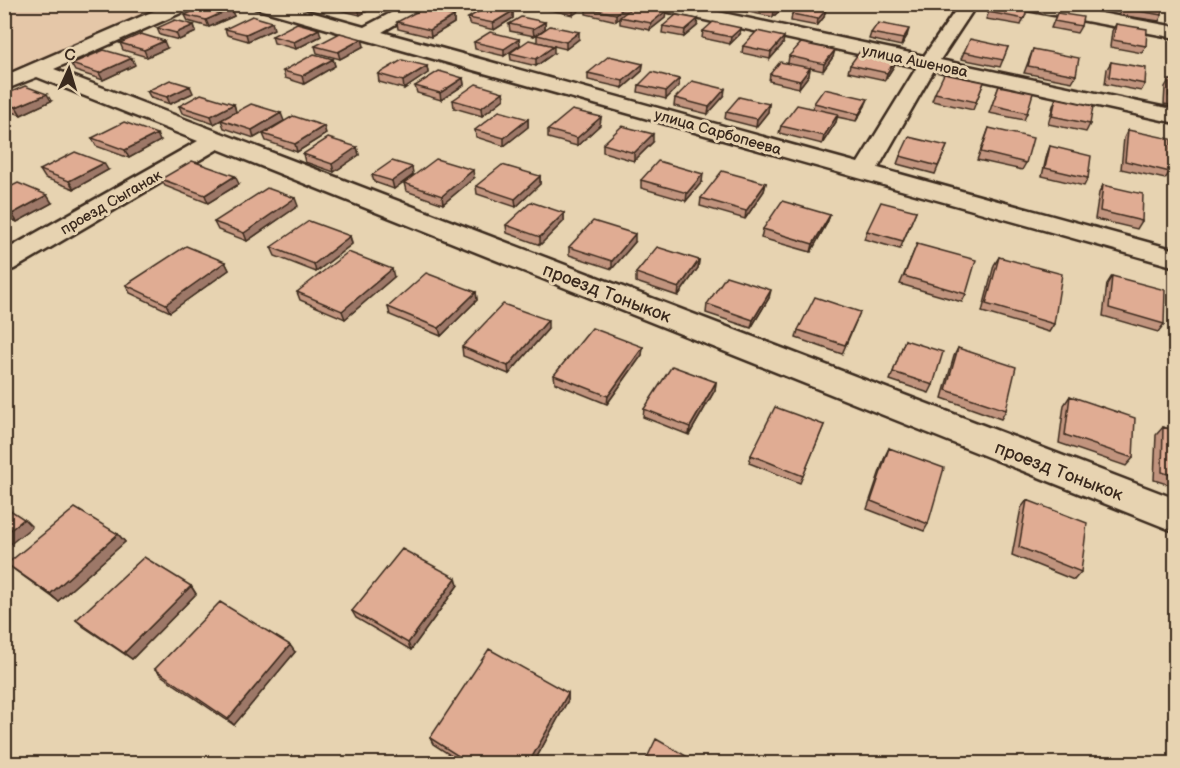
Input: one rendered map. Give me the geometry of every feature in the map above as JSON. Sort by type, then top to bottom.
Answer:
[{"type":"street","points":[[4,84],[186,4]]},
{"type":"street","name":"улица Сарбопеева","points":[[261,4],[1176,259]]},
{"type":"street","points":[[365,34],[422,4]]},
{"type":"street","name":"улица Ашенова","points":[[655,4],[1176,117]]},
{"type":"street","points":[[864,172],[928,64],[969,4]]},
{"type":"street","points":[[1022,4],[1176,33]]},
{"type":"street","name":"проезд Тоныкок","points":[[38,70],[1176,516]]},
{"type":"street","name":"проезд Сыганак","points":[[4,263],[217,140]]},
{"type":"shaded area","points":[[5,5],[173,5],[5,77]]},
{"type":"building","points":[[209,4],[231,9],[206,20],[185,15]]},
{"type":"building","points":[[343,4],[365,4],[358,8]]},
{"type":"building","points":[[554,4],[578,4],[573,8]]},
{"type":"building","points":[[590,4],[629,4],[616,14],[586,8]]},
{"type":"building","points":[[744,4],[780,4],[774,11]]},
{"type":"building","points":[[992,4],[1029,6],[1024,19],[988,12]]},
{"type":"building","points":[[1123,4],[1163,4],[1162,15],[1122,8]]},
{"type":"building","points":[[635,5],[666,11],[651,23],[620,17]]},
{"type":"building","points":[[800,5],[826,10],[818,19],[792,14]]},
{"type":"building","points":[[488,6],[513,11],[493,23],[468,18]]},
{"type":"building","points":[[422,9],[454,16],[430,30],[397,22]]},
{"type":"building","points":[[1057,13],[1083,17],[1081,26],[1054,21]]},
{"type":"building","points":[[676,15],[698,19],[685,30],[663,26]]},
{"type":"building","points":[[252,16],[272,22],[246,34],[225,29]]},
{"type":"building","points":[[521,17],[545,22],[533,29],[509,24]]},
{"type":"building","points":[[175,20],[194,25],[176,33],[157,28]]},
{"type":"building","points":[[713,22],[741,28],[731,37],[703,31]]},
{"type":"building","points":[[297,23],[319,29],[294,42],[272,36]]},
{"type":"building","points":[[878,23],[909,29],[903,39],[871,33]]},
{"type":"building","points":[[1116,24],[1147,29],[1146,46],[1113,40]]},
{"type":"building","points":[[550,26],[579,32],[566,42],[537,35]]},
{"type":"building","points":[[757,31],[784,37],[771,52],[743,46]]},
{"type":"building","points":[[490,32],[519,39],[504,49],[474,42]]},
{"type":"building","points":[[340,33],[362,39],[338,52],[315,46]]},
{"type":"building","points":[[141,34],[164,41],[144,50],[120,43]]},
{"type":"building","points":[[970,39],[1008,47],[1003,60],[964,52]]},
{"type":"building","points":[[529,40],[554,46],[536,59],[510,53]]},
{"type":"building","points":[[801,43],[835,50],[824,64],[789,56]]},
{"type":"building","points":[[1033,49],[1079,58],[1076,75],[1028,66]]},
{"type":"building","points":[[104,50],[132,58],[99,73],[71,64]]},
{"type":"building","points":[[860,51],[896,59],[887,73],[850,65]]},
{"type":"building","points":[[314,54],[333,59],[302,76],[283,71]]},
{"type":"building","points":[[609,56],[643,64],[623,81],[588,73]]},
{"type":"building","points":[[402,60],[427,66],[403,81],[378,74]]},
{"type":"building","points":[[780,62],[810,68],[800,81],[770,74]]},
{"type":"building","points":[[1111,62],[1146,68],[1145,84],[1109,77]]},
{"type":"building","points":[[439,71],[463,78],[440,93],[415,86]]},
{"type":"building","points":[[652,72],[679,79],[666,91],[639,85]]},
{"type":"building","points":[[944,74],[984,82],[976,102],[935,93]]},
{"type":"building","points":[[170,80],[190,86],[167,97],[147,91]]},
{"type":"building","points":[[1169,80],[1176,81],[1176,97],[1169,96]]},
{"type":"building","points":[[692,81],[725,89],[709,107],[675,98]]},
{"type":"building","points":[[476,84],[503,92],[481,108],[453,100]]},
{"type":"building","points":[[25,86],[47,94],[16,107],[4,103],[4,95]]},
{"type":"building","points":[[999,86],[1033,93],[1027,113],[992,105]]},
{"type":"building","points":[[824,89],[868,99],[859,114],[814,103]]},
{"type":"building","points":[[201,94],[234,104],[211,116],[179,106]]},
{"type":"building","points":[[739,97],[769,104],[757,119],[726,112]]},
{"type":"building","points":[[1056,98],[1093,106],[1090,124],[1052,116]]},
{"type":"building","points":[[251,104],[281,113],[252,130],[221,120]]},
{"type":"building","points":[[797,105],[838,114],[824,136],[781,126]]},
{"type":"building","points":[[572,110],[601,117],[577,138],[548,130]]},
{"type":"building","points":[[499,111],[528,119],[504,138],[475,130]]},
{"type":"building","points":[[293,116],[324,126],[295,144],[263,134]]},
{"type":"building","points":[[124,122],[157,134],[125,150],[92,138]]},
{"type":"building","points":[[622,126],[653,134],[634,153],[603,144]]},
{"type":"building","points":[[989,128],[1033,138],[1026,163],[981,152]]},
{"type":"building","points":[[1128,130],[1171,139],[1170,172],[1125,161]]},
{"type":"building","points":[[909,137],[947,146],[938,166],[900,156]]},
{"type":"building","points":[[328,138],[357,147],[332,164],[303,154]]},
{"type":"building","points":[[1050,146],[1091,156],[1088,178],[1045,168]]},
{"type":"building","points":[[75,152],[104,163],[69,181],[40,170]]},
{"type":"building","points":[[436,159],[473,170],[442,196],[404,183]]},
{"type":"building","points":[[192,161],[235,176],[205,195],[161,179]]},
{"type":"building","points":[[392,161],[412,167],[392,181],[372,175]]},
{"type":"building","points":[[658,161],[703,174],[687,193],[641,180]]},
{"type":"building","points":[[502,165],[540,176],[515,199],[476,186]]},
{"type":"building","points":[[722,171],[766,183],[746,211],[701,198]]},
{"type":"building","points":[[18,183],[47,195],[12,214],[4,210],[4,190]]},
{"type":"building","points":[[1103,185],[1143,194],[1142,221],[1100,211]]},
{"type":"building","points":[[267,188],[295,198],[244,233],[214,222]]},
{"type":"building","points":[[782,201],[830,215],[813,244],[763,229]]},
{"type":"building","points":[[531,202],[564,213],[540,237],[506,225]]},
{"type":"building","points":[[881,202],[916,211],[903,241],[867,231]]},
{"type":"building","points":[[309,221],[350,236],[314,264],[271,247]]},
{"type":"building","points":[[593,221],[635,234],[612,261],[569,247]]},
{"type":"building","points":[[917,244],[976,260],[966,294],[904,276]]},
{"type":"building","points":[[186,246],[225,262],[166,304],[126,285]]},
{"type":"building","points":[[657,247],[699,260],[679,288],[636,273]]},
{"type":"building","points":[[348,252],[392,269],[342,311],[297,292]]},
{"type":"building","points":[[999,257],[1062,274],[1054,324],[986,304]]},
{"type":"building","points":[[426,273],[476,292],[439,328],[388,307]]},
{"type":"building","points":[[726,276],[771,290],[753,320],[707,304]]},
{"type":"building","points":[[1112,276],[1165,290],[1164,324],[1109,308]]},
{"type":"building","points":[[815,297],[860,312],[845,345],[798,330]]},
{"type":"building","points":[[503,304],[548,320],[508,366],[462,347]]},
{"type":"building","points":[[592,328],[643,347],[608,396],[554,375]]},
{"type":"building","points":[[905,340],[943,352],[933,385],[893,372]]},
{"type":"building","points":[[958,348],[1016,367],[1006,410],[946,390]]},
{"type":"building","points":[[672,366],[716,382],[690,427],[644,409]]},
{"type":"building","points":[[1070,396],[1135,418],[1133,458],[1065,435]]},
{"type":"building","points":[[775,407],[824,425],[803,476],[751,455]]},
{"type":"building","points":[[1163,427],[1176,431],[1176,477],[1162,472]]},
{"type":"building","points":[[889,448],[944,468],[928,524],[871,501]]},
{"type":"building","points":[[1027,500],[1087,523],[1081,572],[1019,547]]},
{"type":"building","points":[[4,506],[24,519],[4,535]]},
{"type":"building","points":[[75,508],[118,534],[50,594],[7,564]]},
{"type":"building","points":[[402,549],[456,578],[408,643],[352,611]]},
{"type":"building","points":[[144,557],[191,586],[124,653],[76,620]]},
{"type":"building","points":[[220,602],[290,645],[228,719],[155,669]]},
{"type":"building","points":[[489,649],[568,693],[528,764],[471,764],[430,738]]},
{"type":"building","points":[[656,739],[700,764],[644,764]]}]
